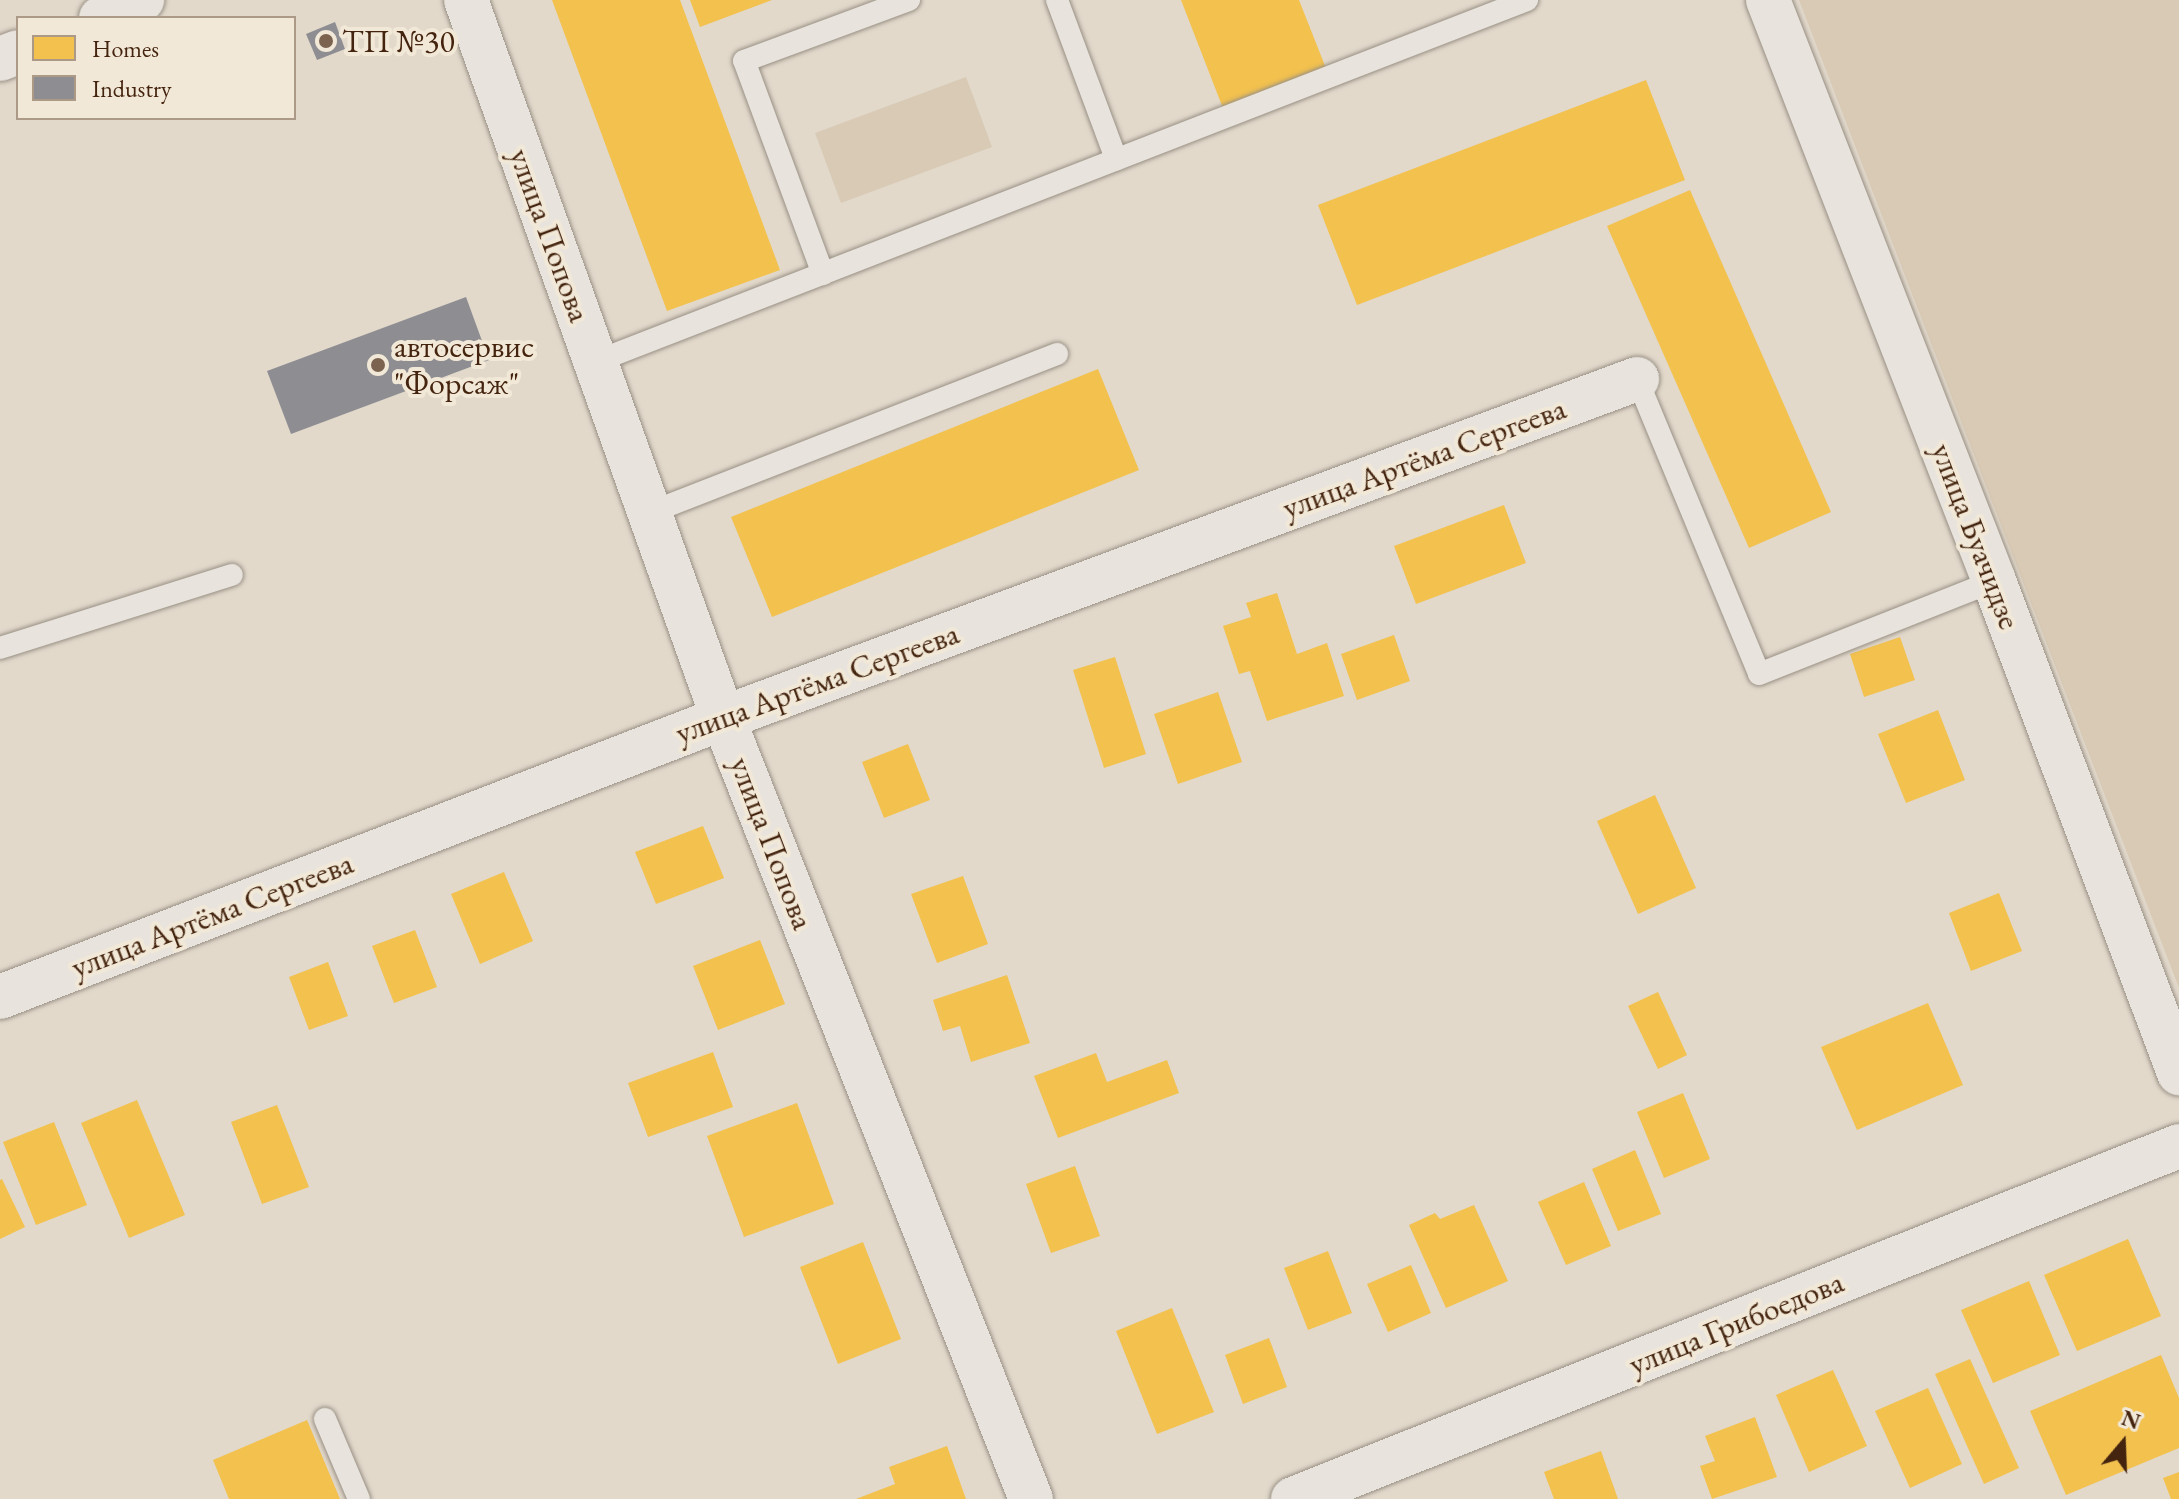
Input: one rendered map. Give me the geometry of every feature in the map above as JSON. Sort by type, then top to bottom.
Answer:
[{"type":"street","points":[[106,16],[142,0]]},
{"type":"street","name":"улица Попова","points":[[466,0],[723,718],[1031,1499]]},
{"type":"street","name":"улица Буачидзе","points":[[1768,0],[1994,581],[2179,1073]]},
{"type":"street","name":"улица Артёма Сергеева","points":[[0,997],[723,718],[1637,379]]},
{"type":"street","name":"улица Грибоедова","points":[[1293,1499],[2179,1146]]},
{"type":"lane","points":[[823,274],[744,61],[909,0]]},
{"type":"lane","points":[[1057,0],[1116,159]]},
{"type":"lane","points":[[595,362],[1527,0]]},
{"type":"lane","points":[[649,513],[1057,354]]},
{"type":"lane","points":[[1637,379],[1759,674],[1994,581]]},
{"type":"lane","points":[[0,648],[232,575]]},
{"type":"lane","points":[[325,1419],[359,1499]]},
{"type":"shaded area","points":[[1799,0],[2179,0],[2179,988]]},
{"type":"shaded area","points":[[966,77],[992,147],[841,203],[815,133]]},
{"type":"building: Homes","points":[[552,0],[680,0],[780,270],[667,311]]},
{"type":"building: Homes","points":[[690,0],[772,0],[700,27]]},
{"type":"building: Homes","points":[[1181,0],[1299,0],[1329,76],[1226,116]]},
{"type":"building: Homes","points":[[1646,80],[1685,180],[1357,305],[1318,205]]},
{"type":"building: Homes","points":[[1690,190],[1831,512],[1749,548],[1607,226]]},
{"type":"building: Homes","points":[[1098,369],[1139,470],[772,617],[731,517]]},
{"type":"building: Homes","points":[[1504,505],[1526,563],[1416,604],[1394,546]]},
{"type":"building: Homes","points":[[1277,593],[1297,654],[1327,643],[1344,696],[1267,721],[1250,671],[1239,674],[1223,626],[1251,617],[1246,603]]},
{"type":"building: Homes","points":[[1394,635],[1410,681],[1357,700],[1341,654]]},
{"type":"building: Homes","points":[[1900,637],[1915,680],[1864,697],[1850,654]]},
{"type":"building: Homes","points":[[1115,657],[1146,754],[1104,768],[1073,670]]},
{"type":"building: Homes","points":[[1218,692],[1242,762],[1178,784],[1154,714]]},
{"type":"building: Homes","points":[[1938,710],[1965,780],[1906,803],[1878,734]]},
{"type":"building: Homes","points":[[908,744],[930,800],[884,818],[862,762]]},
{"type":"building: Homes","points":[[1655,795],[1696,888],[1638,914],[1597,821]]},
{"type":"building: Homes","points":[[703,826],[724,878],[656,904],[635,852]]},
{"type":"building: Homes","points":[[504,872],[533,941],[480,964],[451,894]]},
{"type":"building: Homes","points":[[963,876],[988,944],[937,963],[911,894]]},
{"type":"building: Homes","points":[[1999,893],[2022,951],[1971,971],[1949,913]]},
{"type":"building: Homes","points":[[415,930],[437,987],[394,1003],[372,946]]},
{"type":"building: Homes","points":[[760,940],[785,1004],[718,1030],[693,966]]},
{"type":"building: Homes","points":[[328,962],[348,1016],[309,1030],[289,977]]},
{"type":"building: Homes","points":[[1007,975],[1030,1043],[971,1062],[960,1026],[943,1031],[933,1000]]},
{"type":"building: Homes","points":[[1658,992],[1687,1055],[1658,1069],[1628,1006]]},
{"type":"building: Homes","points":[[1928,1003],[1963,1085],[1857,1130],[1821,1047]]},
{"type":"building: Homes","points":[[713,1052],[733,1107],[648,1137],[628,1083]]},
{"type":"building: Homes","points":[[1096,1053],[1107,1082],[1167,1060],[1179,1093],[1058,1138],[1034,1076]]},
{"type":"building: Homes","points":[[1683,1093],[1710,1159],[1664,1178],[1637,1112]]},
{"type":"building: Homes","points":[[137,1100],[185,1215],[129,1238],[81,1123]]},
{"type":"building: Homes","points":[[797,1103],[834,1204],[744,1237],[707,1136]]},
{"type":"building: Homes","points":[[277,1105],[309,1187],[262,1204],[231,1122]]},
{"type":"building: Homes","points":[[54,1122],[87,1205],[36,1225],[3,1142]]},
{"type":"building: Homes","points":[[1635,1150],[1661,1214],[1618,1231],[1592,1169]]},
{"type":"building: Homes","points":[[1075,1166],[1100,1236],[1051,1253],[1026,1184]]},
{"type":"building: Homes","points":[[0,1180],[25,1227],[0,1239]]},
{"type":"building: Homes","points":[[1584,1182],[1611,1246],[1566,1265],[1538,1202]]},
{"type":"building: Homes","points":[[1474,1205],[1508,1281],[1446,1308],[1409,1225],[1435,1213],[1440,1219]]},
{"type":"building: Homes","points":[[2128,1239],[2161,1316],[2077,1351],[2044,1275]]},
{"type":"building: Homes","points":[[863,1242],[901,1339],[838,1364],[800,1267]]},
{"type":"building: Homes","points":[[1328,1251],[1352,1313],[1308,1330],[1284,1268]]},
{"type":"building: Homes","points":[[1411,1265],[1431,1313],[1388,1332],[1367,1284]]},
{"type":"building: Homes","points":[[2029,1281],[2060,1355],[1993,1383],[1961,1310]]},
{"type":"building: Homes","points":[[1172,1308],[1214,1412],[1157,1434],[1116,1331]]},
{"type":"building: Homes","points":[[1269,1338],[1287,1387],[1243,1404],[1225,1355]]},
{"type":"building: Homes","points":[[2161,1355],[2179,1398],[2179,1448],[2066,1495],[2030,1411]]},
{"type":"building: Homes","points":[[1970,1359],[2019,1468],[1984,1484],[1935,1374]]},
{"type":"building: Homes","points":[[1833,1370],[1867,1446],[1809,1472],[1776,1395]]},
{"type":"building: Homes","points":[[1928,1388],[1962,1464],[1910,1488],[1875,1411]]},
{"type":"building: Homes","points":[[1755,1417],[1777,1477],[1712,1499],[1700,1466],[1715,1461],[1705,1436]]},
{"type":"building: Homes","points":[[307,1420],[340,1499],[229,1499],[213,1460]]},
{"type":"building: Homes","points":[[947,1446],[966,1499],[856,1499],[895,1484],[889,1467]]},
{"type":"building: Homes","points":[[1601,1451],[1618,1499],[1554,1499],[1544,1472]]},
{"type":"building: Homes","points":[[2179,1472],[2179,1499],[2171,1499],[2163,1478]]},
{"type":"building: Industry","name":"ТП №30","points":[[335,22],[345,49],[317,60],[306,34]]},
{"type":"building: Industry","name":"автосервис \"Форсаж\"","points":[[466,297],[489,360],[291,434],[267,371]]},
{"type":"place","name":"ТП №30","points":[[326,41]]},
{"type":"place","name":"автосервис \"Форсаж\"","points":[[378,365]]}]
